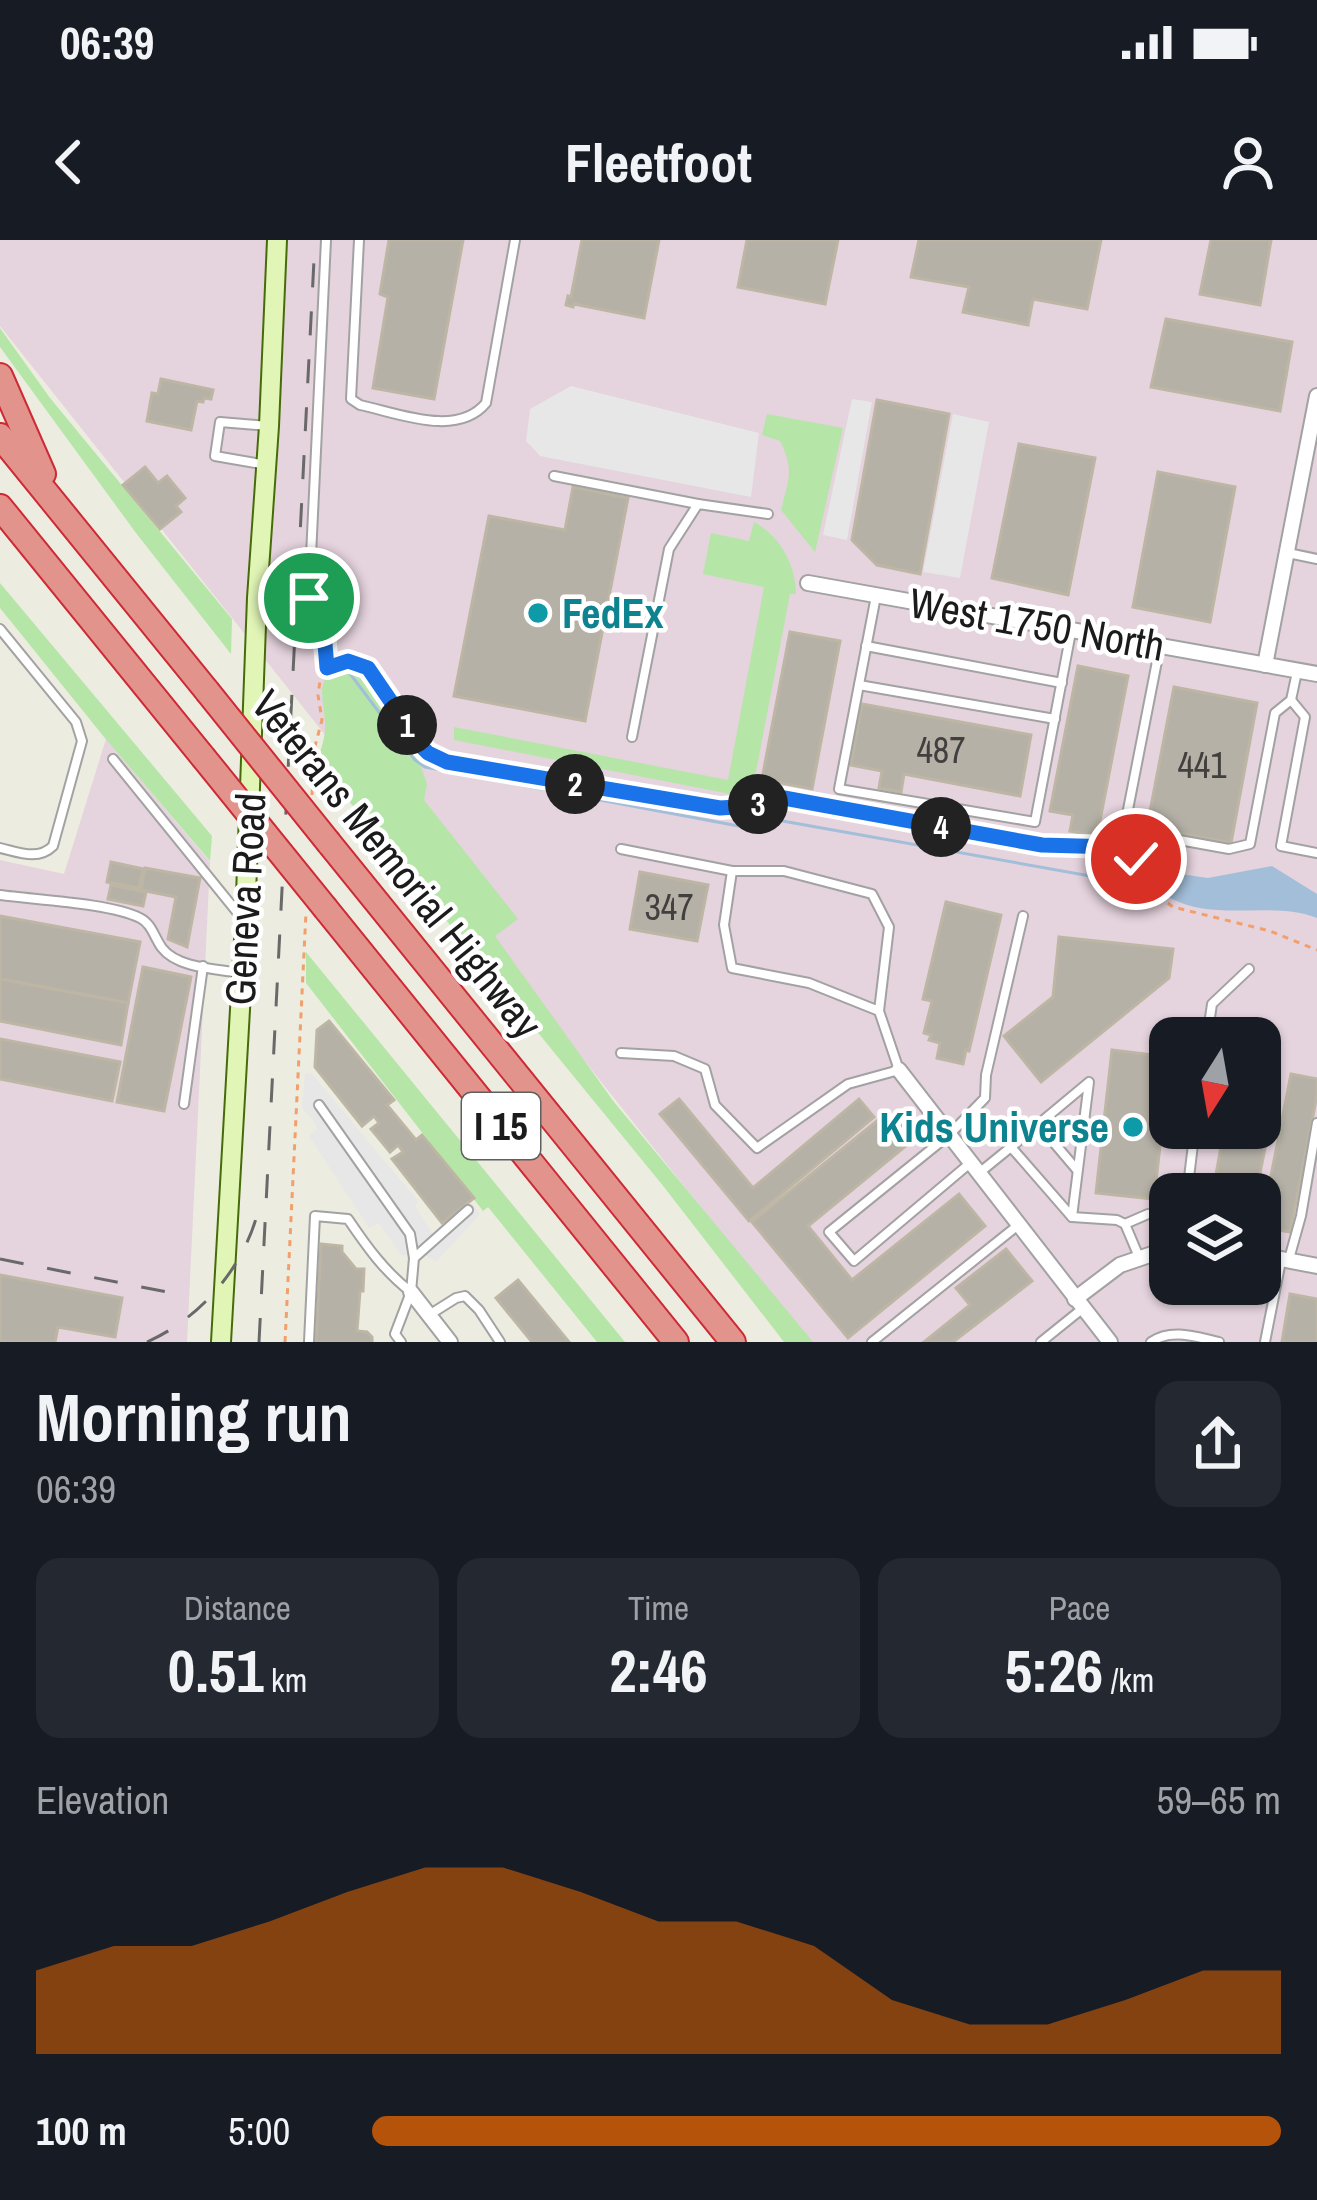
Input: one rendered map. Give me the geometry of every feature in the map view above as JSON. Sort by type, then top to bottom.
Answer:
[{"type":"highway","points":[[0,376],[56,504]]},
{"type":"highway","name":"Veterans Memorial Highway","points":[[0,436],[733,1342]]},
{"type":"highway","name":"Veterans Memorial Highway","points":[[0,507],[203,757],[316,912],[676,1342]]},
{"type":"main road","name":"Geneva Road","points":[[221,1342],[277,240]]},
{"type":"street","points":[[1265,665],[1317,396]]},
{"type":"street","name":"West 1750 North","points":[[808,584],[1316,670]]},
{"type":"street","points":[[899,1070],[1110,1342]]},
{"type":"street","points":[[1079,1304],[1104,1275],[1149,1254]]},
{"type":"street","points":[[1281,1259],[1317,1266]]},
{"type":"street","points":[[412,1292],[450,1342]]},
{"type":"lane","points":[[326,240],[309,598],[324,632],[327,668]]},
{"type":"lane","points":[[358,240],[351,399],[360,405],[448,422],[478,412],[486,403],[515,240]]},
{"type":"lane","points":[[267,465],[215,456],[220,422],[269,426]]},
{"type":"lane","points":[[554,476],[768,514]]},
{"type":"lane","points":[[632,737],[669,549],[698,504]]},
{"type":"lane","points":[[1288,553],[1317,559]]},
{"type":"lane","points":[[876,596],[839,789],[868,796],[1035,822],[1072,631]]},
{"type":"lane","points":[[0,629],[76,722],[82,741],[53,846],[36,855],[0,848]]},
{"type":"lane","points":[[866,646],[1061,683]]},
{"type":"lane","points":[[1160,646],[1124,830],[1228,850],[1250,844],[1275,713],[1291,700],[1297,670]]},
{"type":"lane","points":[[859,685],[1054,719]]},
{"type":"lane","points":[[1291,700],[1305,717],[1317,719]]},
{"type":"lane","points":[[1305,717],[1281,846],[1317,853]]},
{"type":"lane","points":[[113,759],[245,922]]},
{"type":"lane","points":[[621,849],[732,871],[784,871],[872,894],[889,927],[880,1011],[899,1070],[848,1084],[757,1148],[716,1105],[705,1070],[674,1056],[621,1053]]},
{"type":"lane","points":[[732,871],[724,925],[732,968],[809,983],[880,1011]]},
{"type":"lane","points":[[0,895],[136,916],[145,920],[165,953],[189,964],[242,973]]},
{"type":"lane","points":[[1023,916],[986,1075],[986,1098],[949,1136],[829,1232],[854,1261],[975,1168],[1011,1147],[1089,1082],[1072,1216]]},
{"type":"lane","points":[[184,1105],[203,966]]},
{"type":"lane","points":[[1210,1017],[1212,1004],[1249,969]]},
{"type":"lane","points":[[319,1105],[410,1234],[412,1292],[395,1334],[401,1342]]},
{"type":"lane","points":[[1038,1124],[1078,1171]]},
{"type":"lane","points":[[1265,1342],[1300,1216],[1317,1124]]},
{"type":"lane","points":[[1011,1147],[1072,1216],[1125,1223],[1148,1214]]},
{"type":"lane","points":[[414,1258],[468,1210]]},
{"type":"lane","points":[[309,1342],[315,1216],[348,1219],[391,1277],[412,1292]]},
{"type":"lane","points":[[1125,1223],[1138,1257]]},
{"type":"lane","points":[[872,1342],[1018,1225]]},
{"type":"lane","points":[[430,1315],[465,1296],[500,1342]]},
{"type":"lane","points":[[1041,1342],[1079,1304]]},
{"type":"lane","points":[[1151,1342],[1165,1334],[1219,1342]]},
{"type":"path","points":[[312,797],[314,750],[322,720],[317,695],[322,674],[348,661],[368,668],[422,747],[447,762],[720,808],[784,798],[1042,845],[1114,847],[1136,859],[1156,892],[1173,907],[1270,931],[1317,950]]},
{"type":"path","points":[[285,1342],[316,912]]},
{"type":"shaded area","points":[[0,240],[1317,240],[1317,1342],[808,1342],[0,326]]},
{"type":"shaded area","points":[[571,386],[759,433],[751,497],[540,456],[526,441],[530,409]]},
{"type":"shaded area","points":[[852,399],[872,402],[847,540],[823,535]]},
{"type":"shaded area","points":[[953,414],[989,422],[960,578],[923,572]]},
{"type":"shaded area","points":[[106,739],[210,862],[187,1342],[0,1342],[0,860],[64,874]]},
{"type":"shaded area","points":[[311,1073],[418,1201],[415,1206],[434,1236],[471,1203],[480,1214],[436,1262],[427,1256],[401,1255],[379,1223],[369,1228],[309,1136],[317,1129],[302,1108],[305,1074]]},
{"type":"green space","points":[[0,328],[50,398],[232,619],[231,654],[0,347]]},
{"type":"green space","points":[[767,414],[843,428],[815,552],[781,510],[789,468],[780,441],[762,435]]},
{"type":"green space","points":[[754,522],[785,552],[796,594],[790,594],[751,798],[454,740],[454,727],[728,780],[764,587],[703,574],[711,533],[749,541]]},
{"type":"green space","points":[[0,583],[212,836],[210,861],[0,608]]},
{"type":"green space","points":[[346,665],[371,678],[413,744],[427,784],[424,800],[518,919],[495,936],[614,1102],[813,1342],[784,1342],[664,1187],[317,762],[325,733],[324,681]]},
{"type":"green space","points":[[306,952],[625,1342],[597,1342],[488,1207],[483,1211],[306,983]]},
{"type":"water","points":[[1272,866],[1317,894],[1317,918],[1282,911],[1190,906],[1168,896],[1146,869],[1208,878]]},
{"type":"building","points":[[389,240],[463,240],[434,399],[373,388],[388,297],[380,294]]},
{"type":"building","points":[[582,240],[659,240],[644,318],[566,305]]},
{"type":"building","points":[[747,240],[838,240],[825,304],[738,287]]},
{"type":"building","points":[[919,240],[1101,240],[1087,309],[1033,299],[1028,325],[963,312],[969,287],[911,277]]},
{"type":"building","points":[[1211,240],[1271,240],[1260,305],[1200,294]]},
{"type":"building","points":[[1166,319],[1292,342],[1280,411],[1151,387]]},
{"type":"building","points":[[161,379],[213,390],[211,399],[197,401],[191,430],[147,421],[152,393],[158,394]]},
{"type":"building","points":[[877,400],[949,414],[920,574],[877,565],[852,540]]},
{"type":"building","points":[[1019,444],[1095,458],[1068,595],[992,578]]},
{"type":"building","points":[[145,467],[158,483],[167,476],[185,498],[176,506],[181,512],[160,529],[123,485]]},
{"type":"building","points":[[1158,472],[1235,487],[1210,622],[1133,607]]},
{"type":"building","name":"FedEx","points":[[573,487],[628,498],[585,721],[454,696],[489,516],[565,530]]},
{"type":"building","points":[[790,632],[840,641],[812,789],[762,779]]},
{"type":"building","points":[[1078,666],[1128,676],[1097,836],[1070,831],[1073,815],[1050,811]]},
{"type":"building","points":[[1174,687],[1257,703],[1231,843],[1147,827]]},
{"type":"building","points":[[862,704],[1031,735],[1020,796],[904,774],[901,792],[879,788],[882,771],[851,765]]},
{"type":"building","points":[[111,862],[143,869],[139,888],[107,882]]},
{"type":"building","points":[[145,868],[200,878],[187,947],[168,939],[176,897],[141,890]]},
{"type":"building","points":[[640,872],[708,885],[697,941],[630,929]]},
{"type":"building","points":[[111,885],[146,892],[143,906],[108,899]]},
{"type":"building","points":[[946,902],[1001,915],[963,1064],[937,1058],[940,1043],[924,1033],[932,1001],[923,999]]},
{"type":"building","points":[[0,916],[140,942],[128,1003],[0,979]]},
{"type":"building","points":[[1059,937],[1173,949],[1169,978],[1041,1082],[1004,1036],[1053,997]]},
{"type":"building","points":[[143,967],[191,977],[164,1111],[117,1102]]},
{"type":"building","points":[[0,979],[128,1003],[121,1045],[0,1021]]},
{"type":"building","points":[[329,1021],[394,1100],[387,1105],[416,1140],[422,1135],[474,1198],[442,1223],[392,1159],[403,1152],[398,1145],[390,1152],[371,1129],[379,1123],[374,1116],[362,1126],[315,1067],[317,1030]]},
{"type":"building","points":[[0,1039],[120,1062],[112,1101],[0,1079]]},
{"type":"building","name":"Kids Universe","points":[[1112,1050],[1149,1054],[1149,1149],[1160,1149],[1157,1173],[1149,1173],[1149,1198],[1096,1193]]},
{"type":"building","points":[[1291,1074],[1317,1079],[1290,1232],[1281,1230],[1281,1173],[1272,1173],[1276,1149],[1281,1149]]},
{"type":"building","points":[[679,1099],[753,1188],[859,1099],[874,1117],[749,1221],[660,1114]]},
{"type":"building","points":[[889,1111],[913,1140],[808,1226],[852,1280],[959,1194],[985,1226],[848,1338],[752,1222]]},
{"type":"building","points":[[1221,1149],[1265,1149],[1260,1173],[1216,1173]]},
{"type":"building","points":[[321,1244],[342,1246],[356,1269],[364,1269],[357,1331],[367,1332],[372,1342],[316,1342]]},
{"type":"building","points":[[1006,1249],[1032,1281],[953,1342],[924,1342],[970,1305],[956,1288]]},
{"type":"building","points":[[0,1275],[122,1298],[115,1337],[58,1327],[55,1342],[0,1342]]},
{"type":"building","points":[[518,1280],[569,1342],[532,1342],[496,1298]]},
{"type":"building","points":[[1290,1294],[1317,1299],[1317,1342],[1282,1342]]},
{"type":"waterway","points":[[348,671],[425,767],[749,828],[777,820],[1163,889]]},
{"type":"railway","points":[[259,1342],[315,240]]},
{"type":"railway","points":[[147,1342],[184,1320],[216,1290],[241,1255],[257,1215]]},
{"type":"railway","points":[[0,1259],[177,1294]]},
{"type":"place","name":"FedEx","points":[[538,613]]},
{"type":"place","name":"Kids Universe","points":[[1133,1127]]},
{"type":"route","points":[[309,598],[324,632],[327,668],[348,661],[368,668],[422,747],[447,762],[720,808],[784,798],[1042,845],[1114,847],[1136,859]]}]
